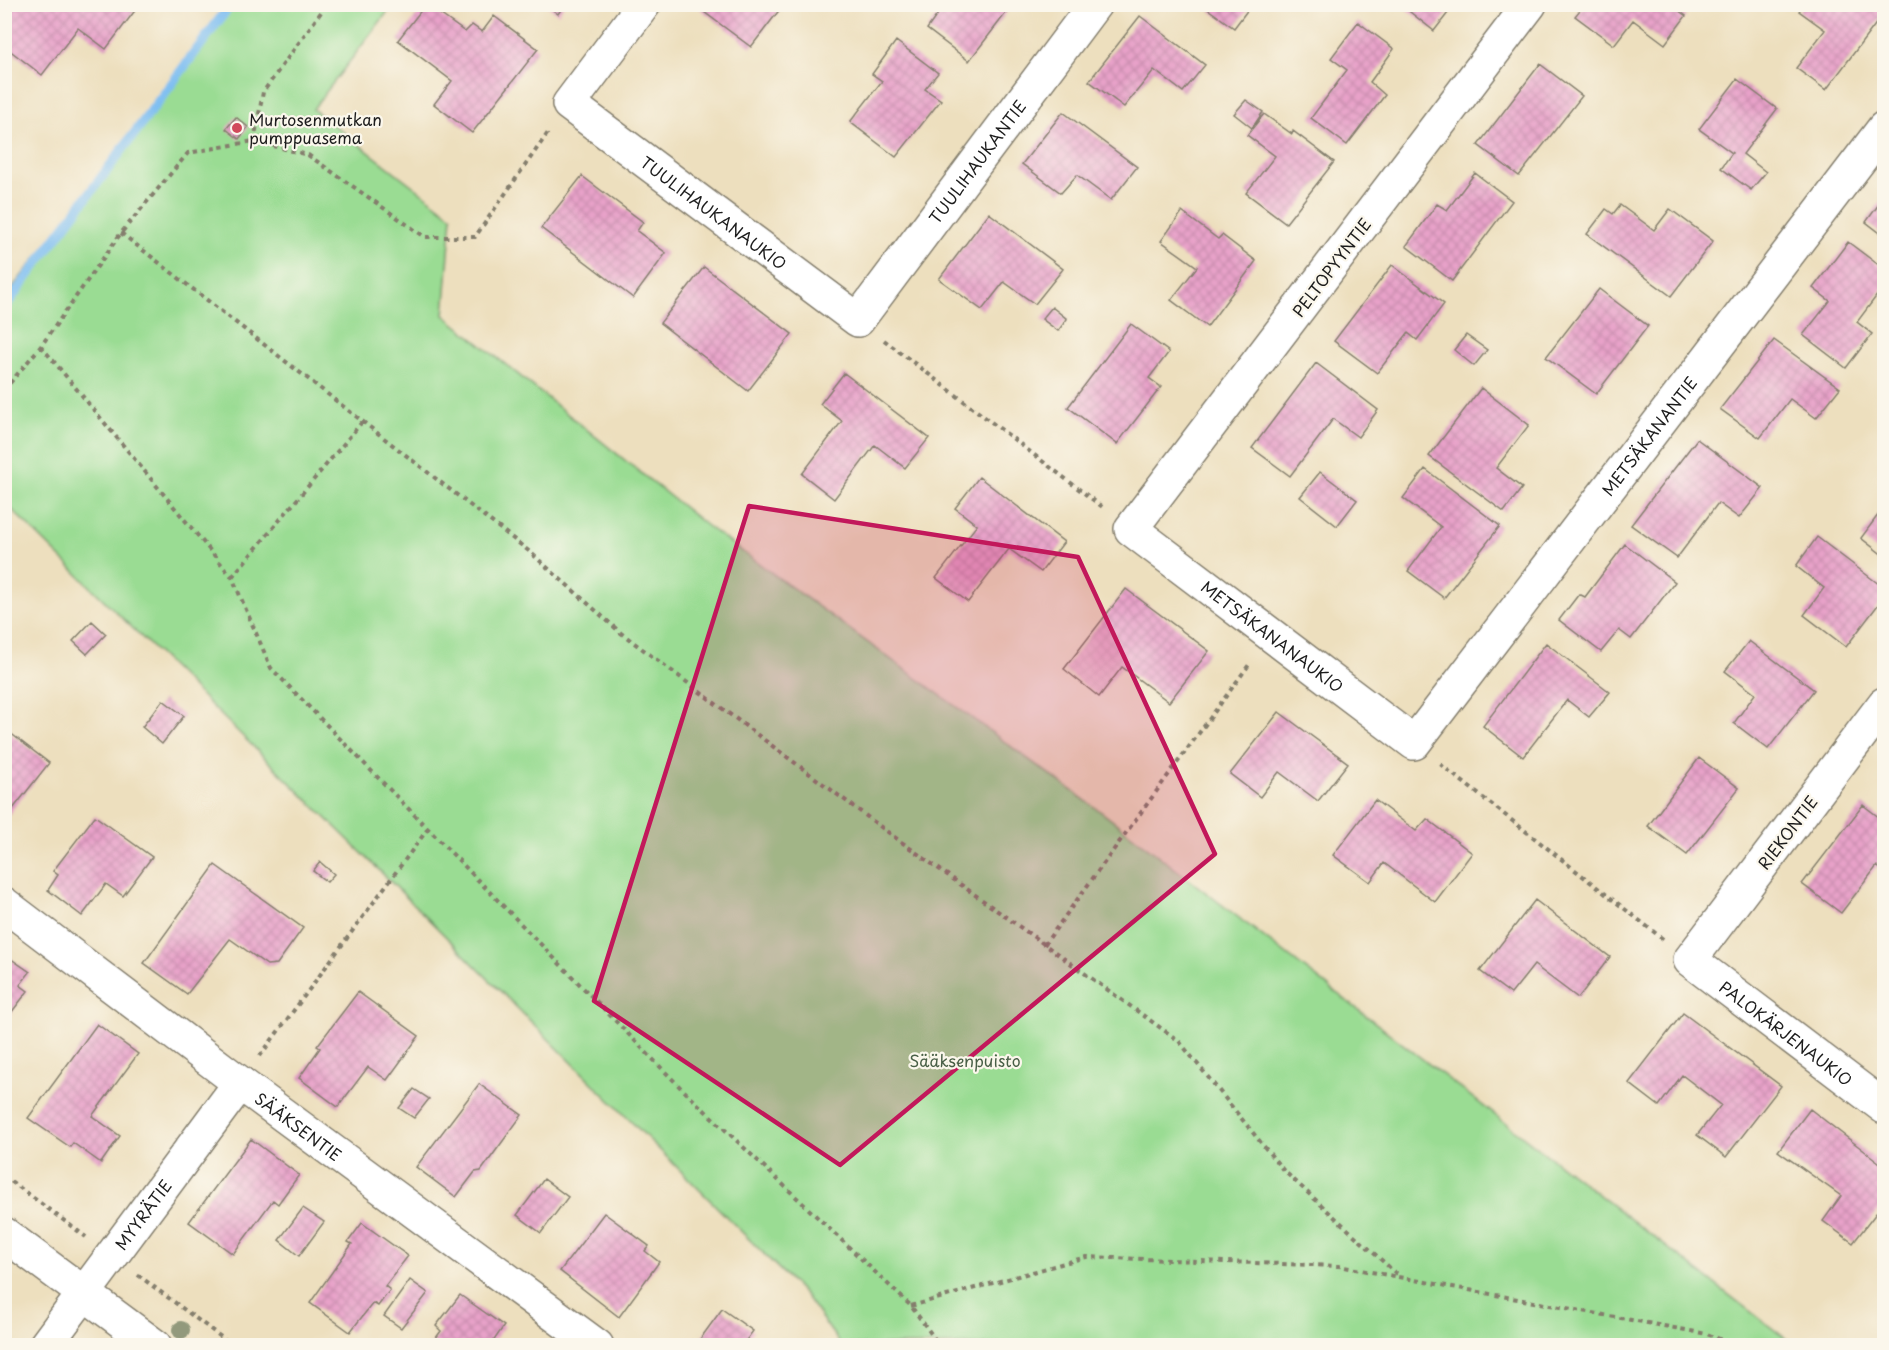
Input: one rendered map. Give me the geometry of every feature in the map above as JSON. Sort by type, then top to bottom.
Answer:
[{"type":"street","points":[[569,104],[644,4]]},
{"type":"street","name":"TUULIHAUKANTIE","points":[[858,320],[1095,4]]},
{"type":"street","name":"PELTOPYYNTIE","points":[[1131,529],[1530,4]]},
{"type":"street","name":"TUULIHAUKANAUKIO","points":[[569,104],[858,320]]},
{"type":"street","name":"METSÄKANANTIE","points":[[1414,743],[1884,128]]},
{"type":"street","name":"METSÄKANANAUKIO","points":[[1131,529],[1414,743]]},
{"type":"street","name":"RIEKONTIE","points":[[1690,960],[1884,704]]},
{"type":"street","name":"SÄÄKSENTIE","points":[[4,904],[240,1083],[597,1346]]},
{"type":"street","name":"PALOKÄRJENAUKIO","points":[[1690,960],[1884,1107]]},
{"type":"street","name":"MYYRÄTIE","points":[[45,1346],[240,1083]]},
{"type":"street","points":[[4,1234],[155,1346]]},
{"type":"path","points":[[254,141],[263,92],[327,4]]},
{"type":"path","points":[[4,390],[41,346],[121,233],[188,153],[254,141],[308,155],[425,237],[475,237],[569,104]]},
{"type":"path","points":[[121,233],[530,552],[621,633],[894,836],[1179,1041],[1283,1170],[1400,1277]]},
{"type":"path","points":[[858,320],[1131,529]]},
{"type":"path","points":[[41,346],[232,577],[271,668],[680,1087],[910,1306],[940,1346]]},
{"type":"path","points":[[232,577],[362,422]]},
{"type":"path","points":[[1044,945],[1270,634]]},
{"type":"path","points":[[1414,743],[1690,960]]},
{"type":"path","points":[[240,1083],[427,830]]},
{"type":"path","points":[[910,1306],[1086,1257],[1339,1266],[1707,1334],[1737,1346]]},
{"type":"path","points":[[1884,1306],[1884,1346]]},
{"type":"highlighted area","points":[[749,506],[1078,557],[1215,854],[840,1165],[594,1001]]},
{"type":"green space","name":"Sääksenpuisto","points":[[230,5],[393,5],[313,109],[452,216],[444,315],[707,526],[1104,814],[1794,1345],[841,1345],[805,1295],[378,869],[5,503],[4,298],[103,174]]},
{"type":"building","points":[[4,4],[140,4],[106,49],[78,28],[42,75],[4,46]]},
{"type":"building","points":[[426,4],[465,32],[472,25],[482,32],[494,16],[538,49],[472,133],[434,104],[452,81],[398,40]]},
{"type":"building","points":[[545,4],[565,4],[558,14]]},
{"type":"building","points":[[703,4],[784,4],[751,47],[700,9]]},
{"type":"building","points":[[945,4],[1013,4],[969,61],[927,29]]},
{"type":"building","points":[[1201,4],[1252,4],[1234,28]]},
{"type":"building","points":[[1400,4],[1455,4],[1434,31]]},
{"type":"building","points":[[1585,4],[1670,4],[1686,16],[1665,44],[1633,20],[1614,45],[1575,16]]},
{"type":"building","points":[[1804,4],[1881,4],[1884,8],[1884,13],[1826,90],[1796,68],[1825,30],[1799,11]]},
{"type":"building","points":[[1140,16],[1205,65],[1183,92],[1154,70],[1124,107],[1089,81]]},
{"type":"building","points":[[1358,22],[1394,49],[1370,82],[1385,95],[1347,145],[1311,118],[1347,70],[1331,58]]},
{"type":"building","points":[[896,41],[938,73],[925,89],[941,100],[896,157],[850,122],[882,81],[872,74]]},
{"type":"building","points":[[1540,64],[1582,96],[1519,176],[1478,145]]},
{"type":"building","points":[[1737,79],[1777,109],[1743,154],[1766,172],[1751,190],[1721,168],[1732,153],[1699,129]]},
{"type":"building","points":[[1246,100],[1263,112],[1252,128],[1234,114]]},
{"type":"building","points":[[1063,112],[1137,167],[1111,200],[1077,175],[1061,193],[1022,164]]},
{"type":"building","points":[[1264,114],[1292,134],[1293,131],[1334,162],[1286,223],[1246,193],[1275,156],[1247,135]]},
{"type":"building","name":"Murtosenmutkan pumppuasema","points":[[236,117],[248,127],[239,139],[226,129]]},
{"type":"building","points":[[1475,173],[1512,201],[1452,281],[1406,246],[1437,204],[1447,210]]},
{"type":"building","points":[[582,176],[643,222],[637,231],[666,253],[633,298],[541,228]]},
{"type":"building","points":[[1884,197],[1884,236],[1866,222]]},
{"type":"building","points":[[1620,205],[1654,230],[1670,209],[1713,241],[1671,296],[1587,234],[1606,209],[1613,214]]},
{"type":"building","points":[[1182,212],[1218,239],[1222,235],[1256,261],[1207,327],[1171,300],[1197,267],[1161,241]]},
{"type":"building","points":[[989,213],[1063,269],[1035,304],[1004,282],[982,310],[939,279]]},
{"type":"building","points":[[1848,242],[1884,269],[1884,286],[1857,322],[1872,334],[1846,368],[1803,335],[1830,301],[1813,288]]},
{"type":"building","points":[[1392,265],[1444,304],[1417,340],[1408,333],[1377,373],[1334,341]]},
{"type":"building","points":[[704,267],[792,334],[748,391],[660,323]]},
{"type":"building","points":[[1599,289],[1648,326],[1596,394],[1546,357]]},
{"type":"building","points":[[1052,307],[1067,319],[1058,331],[1042,319]]},
{"type":"building","points":[[1131,324],[1169,352],[1149,378],[1161,387],[1117,444],[1068,407]]},
{"type":"building","points":[[1466,335],[1487,350],[1474,366],[1454,350]]},
{"type":"building","points":[[1774,340],[1840,388],[1816,418],[1790,399],[1760,438],[1720,409]]},
{"type":"building","points":[[1316,363],[1378,410],[1358,437],[1333,419],[1290,476],[1252,448]]},
{"type":"building","points":[[844,373],[929,438],[905,468],[875,445],[834,499],[802,474],[842,421],[820,404]]},
{"type":"building","points":[[1481,388],[1529,425],[1496,468],[1522,488],[1504,512],[1429,456]]},
{"type":"building","points":[[1697,439],[1763,488],[1739,518],[1718,503],[1677,558],[1631,525]]},
{"type":"building","points":[[1425,469],[1500,526],[1444,598],[1408,571],[1441,527],[1403,498]]},
{"type":"building","points":[[1320,472],[1357,500],[1337,526],[1300,497]]},
{"type":"building","points":[[979,477],[1064,542],[1041,572],[1009,549],[968,602],[936,578],[977,525],[955,508]]},
{"type":"building","points":[[1884,507],[1884,556],[1861,538]]},
{"type":"building","points":[[1817,537],[1884,588],[1884,597],[1846,647],[1804,615],[1824,588],[1796,566]]},
{"type":"building","points":[[1625,544],[1675,582],[1631,639],[1619,630],[1601,652],[1559,620],[1579,594],[1585,597]]},
{"type":"building","points":[[1126,589],[1209,651],[1169,702],[1122,667],[1099,697],[1064,669]]},
{"type":"building","points":[[92,621],[106,634],[87,654],[73,641]]},
{"type":"building","points":[[1749,641],[1814,690],[1768,749],[1734,723],[1755,694],[1725,671]]},
{"type":"building","points":[[1546,643],[1610,692],[1589,717],[1567,700],[1523,757],[1483,726]]},
{"type":"building","points":[[163,700],[184,716],[162,744],[142,727]]},
{"type":"building","points":[[1279,712],[1348,763],[1318,801],[1279,772],[1260,797],[1230,774]]},
{"type":"building","points":[[5,729],[49,763],[5,819]]},
{"type":"building","points":[[1699,758],[1739,788],[1687,855],[1648,826]]},
{"type":"building","points":[[1375,800],[1416,831],[1427,819],[1472,853],[1435,902],[1384,863],[1370,882],[1333,855]]},
{"type":"building","points":[[1863,805],[1884,821],[1884,872],[1877,866],[1841,913],[1802,884]]},
{"type":"building","points":[[95,816],[152,857],[123,896],[106,884],[82,916],[48,890],[58,875],[53,871]]},
{"type":"building","points":[[320,862],[334,874],[327,882],[313,871]]},
{"type":"building","points":[[215,865],[303,928],[277,964],[267,965],[230,939],[187,994],[144,963]]},
{"type":"building","points":[[1535,900],[1610,957],[1578,998],[1534,965],[1511,994],[1480,971]]},
{"type":"building","points":[[4,954],[30,972],[20,985],[28,991],[4,1022]]},
{"type":"building","points":[[358,992],[419,1036],[387,1080],[368,1067],[338,1107],[299,1078],[320,1048],[317,1046]]},
{"type":"building","points":[[1683,1013],[1781,1086],[1726,1157],[1697,1135],[1721,1105],[1682,1075],[1659,1106],[1629,1083]]},
{"type":"building","points":[[97,1024],[138,1054],[92,1116],[120,1136],[101,1163],[73,1143],[70,1147],[28,1118]]},
{"type":"building","points":[[479,1084],[522,1115],[481,1171],[475,1172],[456,1197],[416,1167]]},
{"type":"building","points":[[414,1089],[429,1099],[414,1118],[399,1108]]},
{"type":"building","points":[[1810,1109],[1884,1166],[1884,1203],[1853,1243],[1823,1221],[1841,1196],[1778,1151]]},
{"type":"building","points":[[251,1139],[299,1175],[278,1204],[273,1200],[233,1254],[189,1222]]},
{"type":"building","points":[[544,1179],[568,1197],[541,1233],[517,1215]]},
{"type":"building","points":[[303,1208],[324,1222],[299,1256],[279,1240]]},
{"type":"building","points":[[604,1213],[649,1246],[645,1251],[659,1262],[619,1317],[560,1271]]},
{"type":"building","points":[[362,1223],[408,1256],[385,1286],[390,1290],[378,1306],[373,1303],[350,1332],[310,1303],[352,1244],[348,1242]]},
{"type":"building","points":[[410,1280],[428,1293],[401,1328],[384,1316]]},
{"type":"building","points":[[460,1295],[504,1326],[490,1346],[430,1346],[441,1331],[436,1326]]},
{"type":"building","points":[[722,1309],[753,1331],[742,1346],[695,1346]]},
{"type":"waterway","points":[[4,308],[231,4]]},
{"type":"place","name":"Murtosenmutkan pumppuasema","points":[[237,128]]}]
